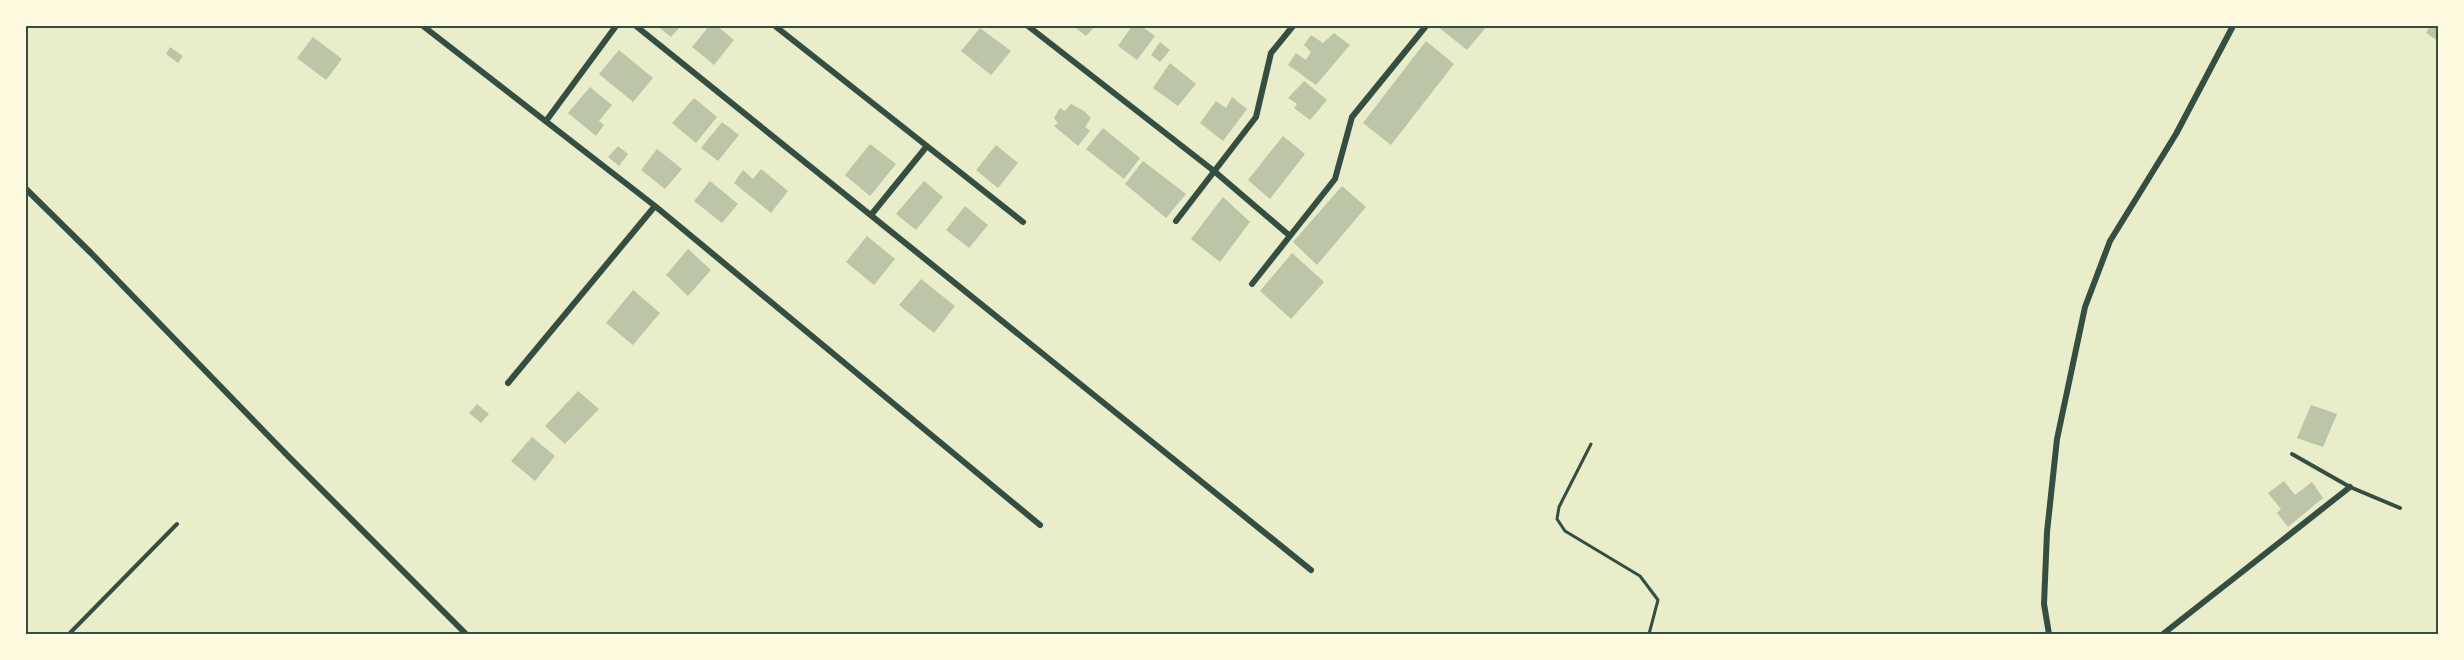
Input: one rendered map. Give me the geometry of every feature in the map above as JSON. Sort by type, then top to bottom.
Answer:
[{"type":"street","points":[[423,26],[655,206],[1040,525]]},
{"type":"street","points":[[546,121],[616,26]]},
{"type":"street","points":[[636,26],[1311,570]]},
{"type":"street","points":[[775,26],[1023,222]]},
{"type":"street","points":[[1028,26],[1214,171],[1290,236]]},
{"type":"street","points":[[1176,221],[1256,117],[1271,53],[1293,26]]},
{"type":"street","points":[[1252,284],[1335,179],[1352,117],[1424,26]]},
{"type":"street","points":[[2049,634],[2044,604],[2047,532],[2057,439],[2085,307],[2110,242],[2176,134],[2233,26]]},
{"type":"street","points":[[871,215],[927,146]]},
{"type":"street","points":[[26,189],[466,634]]},
{"type":"street","points":[[508,383],[655,206]]},
{"type":"street","points":[[2163,634],[2350,487]]},
{"type":"lane","points":[[2292,454],[2350,487],[2400,508]]},
{"type":"lane","points":[[69,634],[177,524]]},
{"type":"path","points":[[1591,444],[1559,507],[1557,519],[1565,531],[1640,576],[1658,600],[1648,634]]},
{"type":"building","points":[[657,26],[681,26],[671,37]]},
{"type":"building","points":[[709,26],[717,26],[734,40],[714,65],[692,47]]},
{"type":"building","points":[[1073,26],[1095,26],[1086,36]]},
{"type":"building","points":[[1132,26],[1141,26],[1155,36],[1137,60],[1118,46]]},
{"type":"building","points":[[1437,26],[1487,26],[1467,50]]},
{"type":"building","points":[[2430,26],[2438,26],[2438,41],[2426,33]]},
{"type":"building","points":[[980,28],[1011,51],[991,75],[961,51]]},
{"type":"building","points":[[1334,33],[1350,45],[1316,85],[1288,65],[1296,53],[1306,60],[1311,52],[1304,45],[1311,35],[1323,43]]},
{"type":"building","points":[[313,37],[342,59],[326,80],[297,58]]},
{"type":"building","points":[[1426,41],[1454,64],[1391,145],[1363,123]]},
{"type":"building","points":[[1160,42],[1170,50],[1160,62],[1151,55]]},
{"type":"building","points":[[170,47],[183,56],[178,63],[166,54]]},
{"type":"building","points":[[619,50],[653,78],[633,102],[599,74]]},
{"type":"building","points":[[1170,63],[1196,84],[1178,106],[1153,88]]},
{"type":"building","points":[[1304,81],[1327,100],[1310,120],[1294,108],[1297,104],[1288,98]]},
{"type":"building","points":[[590,87],[612,105],[599,121],[604,125],[596,136],[568,113]]},
{"type":"building","points":[[1232,97],[1247,109],[1223,141],[1200,123],[1216,101],[1226,108]]},
{"type":"building","points":[[694,98],[717,117],[696,143],[672,123]]},
{"type":"building","points":[[1071,104],[1091,118],[1085,127],[1090,131],[1078,146],[1054,126],[1058,123],[1054,118],[1060,108],[1065,111]]},
{"type":"building","points":[[722,122],[739,135],[718,161],[701,148]]},
{"type":"building","points":[[1103,128],[1140,158],[1124,179],[1086,149]]},
{"type":"building","points":[[1283,136],[1305,154],[1270,199],[1248,180]]},
{"type":"building","points":[[870,144],[896,164],[870,196],[845,175]]},
{"type":"building","points":[[996,145],[1018,163],[998,188],[976,170]]},
{"type":"building","points":[[618,146],[628,154],[619,166],[608,157]]},
{"type":"building","points":[[657,149],[682,169],[665,189],[641,170]]},
{"type":"building","points":[[1143,161],[1186,194],[1166,218],[1125,184]]},
{"type":"building","points":[[761,169],[788,191],[771,213],[734,183],[743,170],[753,179]]},
{"type":"building","points":[[710,181],[738,204],[722,223],[694,201]]},
{"type":"building","points":[[924,181],[943,197],[916,230],[896,214]]},
{"type":"building","points":[[1342,186],[1366,207],[1317,265],[1293,242]]},
{"type":"building","points":[[1223,197],[1250,222],[1220,262],[1191,239]]},
{"type":"building","points":[[965,206],[988,225],[969,248],[946,230]]},
{"type":"building","points":[[867,236],[895,259],[874,285],[846,262]]},
{"type":"building","points":[[688,249],[711,270],[688,296],[666,275]]},
{"type":"building","points":[[1292,253],[1324,282],[1291,319],[1260,291]]},
{"type":"building","points":[[921,279],[955,306],[934,333],[899,305]]},
{"type":"building","points":[[633,290],[660,313],[633,345],[606,323]]},
{"type":"building","points":[[578,391],[599,409],[565,444],[545,426]]},
{"type":"building","points":[[477,404],[489,414],[481,423],[469,413]]},
{"type":"building","points":[[2311,405],[2337,414],[2323,447],[2297,438]]},
{"type":"building","points":[[532,437],[555,456],[535,481],[511,461]]},
{"type":"building","points":[[2284,481],[2295,495],[2312,482],[2323,498],[2288,527],[2277,513],[2281,509],[2268,493]]}]
